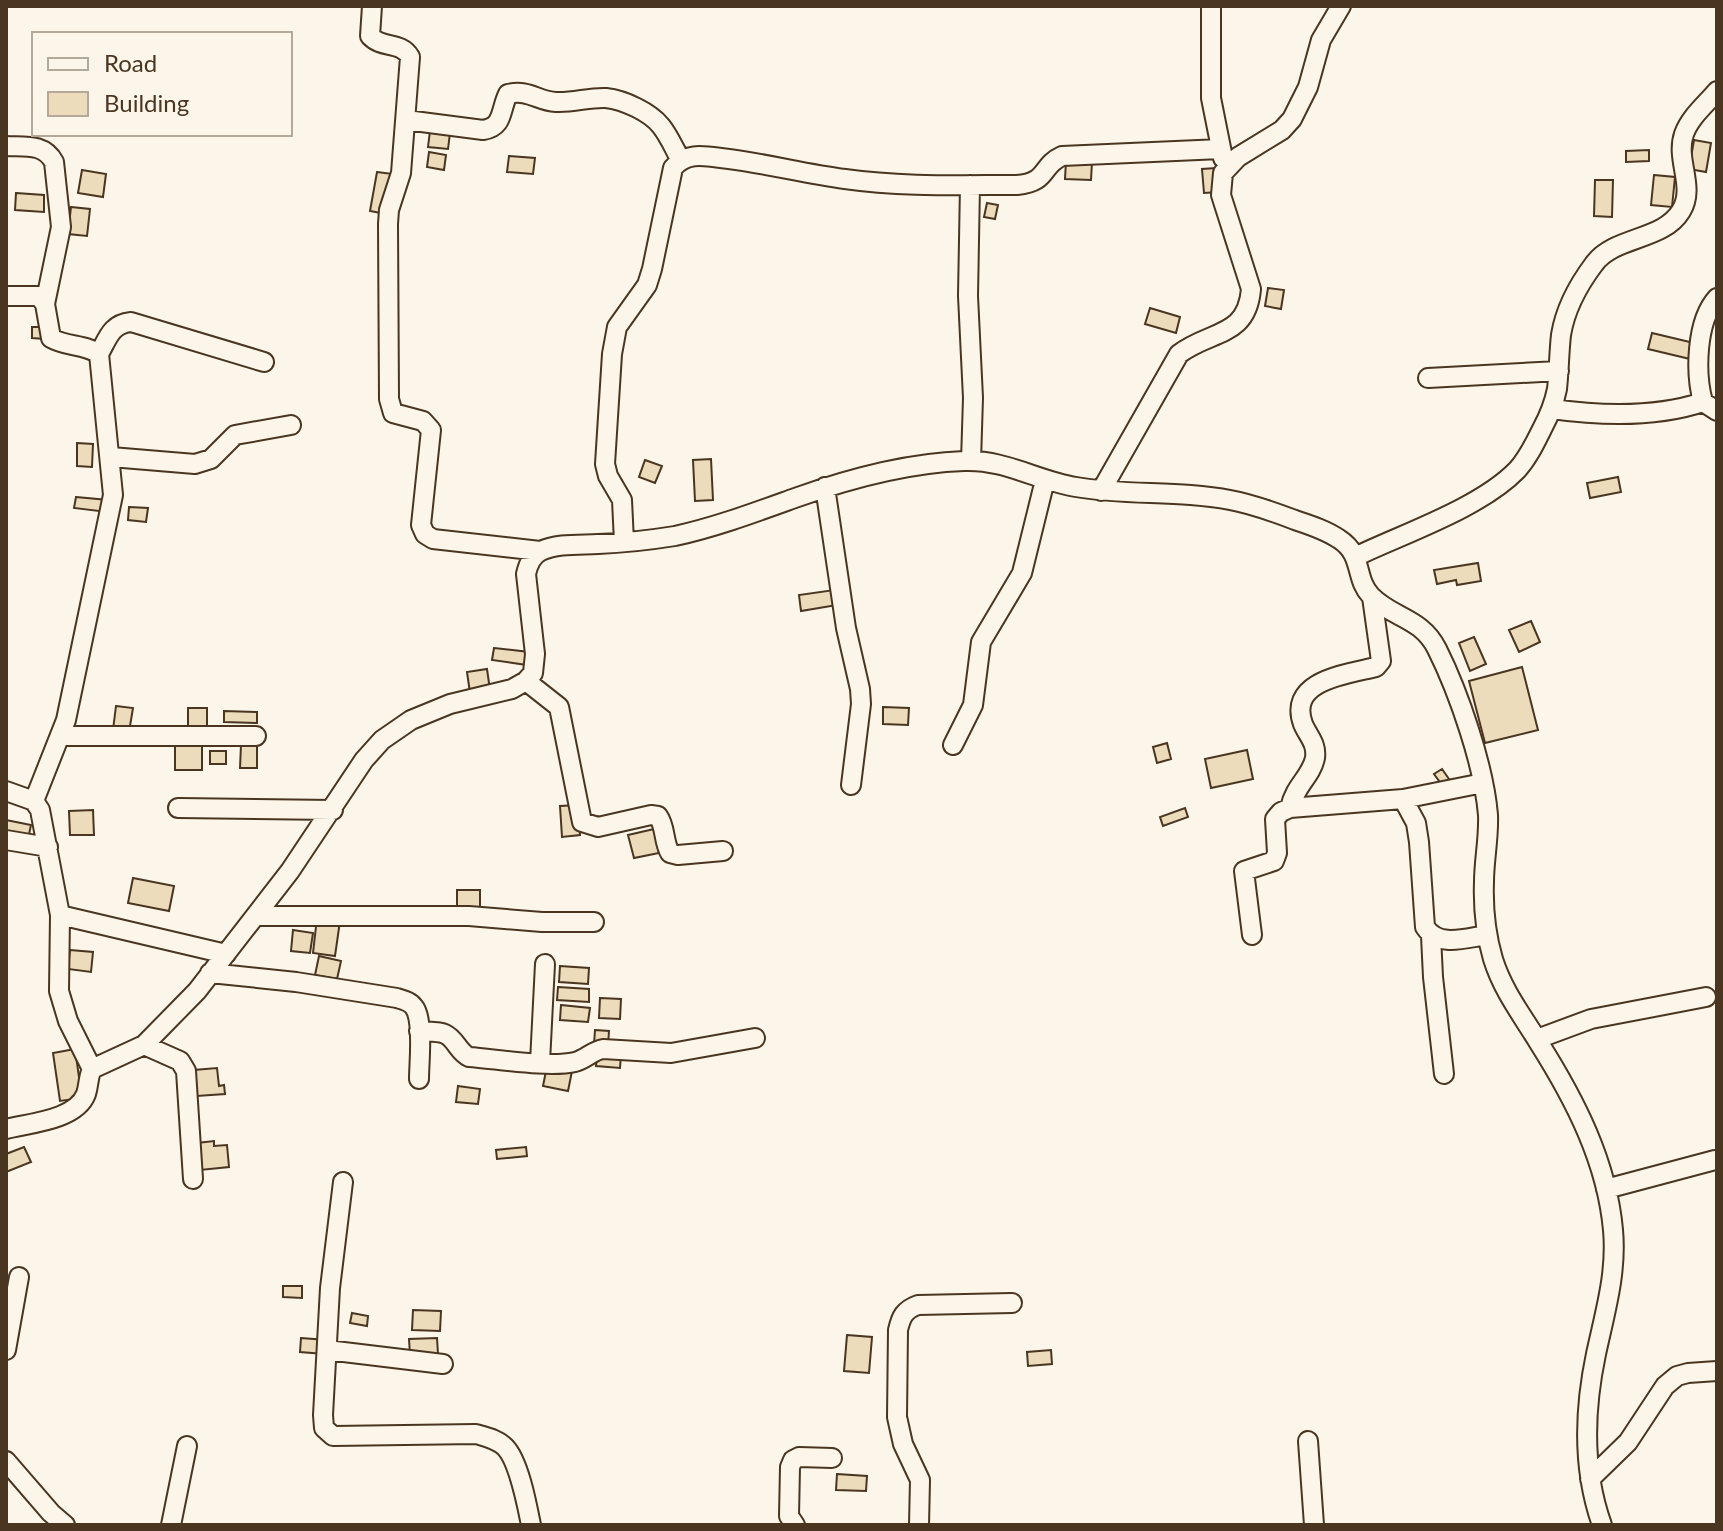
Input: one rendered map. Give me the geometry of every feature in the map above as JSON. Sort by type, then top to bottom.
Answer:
[{"type":"street","points":[[372,6],[370,36],[380,44],[400,47],[410,57],[401,173],[389,210],[388,224],[389,399],[393,413],[423,421],[431,430],[421,525],[425,534],[433,539],[540,551],[561,546],[676,535],[825,487],[938,463],[971,461],[995,464],[1045,480],[1101,491],[1231,500],[1322,529],[1343,540],[1357,556],[1363,584],[1372,597],[1417,623],[1434,643],[1465,724],[1483,783],[1488,814],[1484,882],[1487,935],[1500,978],[1568,1090],[1592,1143],[1606,1189],[1613,1227],[1614,1260],[1610,1296],[1587,1404],[1586,1439],[1590,1479],[1602,1525]]},
{"type":"street","points":[[1211,6],[1211,98],[1226,168]]},
{"type":"street","points":[[1101,491],[1179,354],[1192,343],[1226,332],[1236,325],[1250,303],[1251,289],[1221,195],[1220,182],[1226,168],[1238,157],[1282,130],[1292,119],[1308,87],[1321,40],[1341,6]]},
{"type":"street","points":[[406,120],[483,130],[499,124],[508,94],[520,91],[560,102],[605,98],[620,101],[650,116],[661,125],[680,159]]},
{"type":"street","points":[[1357,556],[1475,501],[1500,485],[1530,453],[1552,409],[1565,316],[1596,260],[1611,250],[1666,226],[1680,214],[1686,200],[1687,185],[1682,149],[1684,134],[1692,119],[1717,91]]},
{"type":"street","points":[[6,146],[40,148],[49,153],[54,162],[61,227],[45,304],[51,338],[58,343],[92,348],[99,354]]},
{"type":"street","points":[[624,542],[622,500],[608,476],[605,464],[612,354],[622,318],[650,277],[673,168],[680,159],[697,155],[888,184],[1031,184],[1041,179],[1054,160],[1062,156],[1221,149]]},
{"type":"street","points":[[970,185],[968,296],[973,398],[971,461]]},
{"type":"street","points":[[6,296],[39,296],[45,304]]},
{"type":"street","points":[[1552,409],[1600,414],[1665,412],[1710,406],[1698,372],[1703,324],[1708,309],[1717,298]]},
{"type":"street","points":[[34,801],[61,736],[73,694],[113,495],[99,354],[112,329],[121,323],[131,322],[264,362]]},
{"type":"street","points":[[1428,378],[1559,371]]},
{"type":"street","points":[[111,457],[195,464],[211,459],[235,435],[291,425]]},
{"type":"street","points":[[953,745],[973,705],[981,642],[1022,573],[1045,480]]},
{"type":"street","points":[[825,487],[846,628],[860,689],[851,785]]},
{"type":"street","points":[[92,1069],[144,1045],[197,991],[256,916],[333,810],[364,760],[382,740],[411,720],[450,704],[512,689],[533,673],[535,654],[526,574],[529,561],[540,551]]},
{"type":"street","points":[[1290,808],[1293,793],[1315,760],[1315,748],[1303,723],[1304,698],[1310,688],[1320,681],[1376,667],[1381,661],[1372,597]]},
{"type":"street","points":[[526,681],[559,707],[582,822],[598,827],[658,816],[670,853],[723,851]]},
{"type":"street","points":[[61,736],[256,736]]},
{"type":"street","points":[[1252,935],[1244,871],[1274,861],[1277,853],[1275,819],[1281,812],[1290,808],[1403,799],[1483,783]]},
{"type":"street","points":[[6,791],[34,801],[40,810],[60,915],[59,991],[68,1021],[92,1069],[86,1094],[78,1106],[63,1115],[6,1129]]},
{"type":"street","points":[[1403,799],[1416,823],[1425,927],[1431,936],[1444,1074]]},
{"type":"street","points":[[178,808],[333,810]]},
{"type":"street","points":[[6,840],[48,847]]},
{"type":"street","points":[[60,915],[226,954]]},
{"type":"street","points":[[256,916],[469,916],[542,922],[594,922]]},
{"type":"street","points":[[1431,936],[1442,941],[1487,935]]},
{"type":"street","points":[[540,1062],[545,964]]},
{"type":"street","points":[[210,973],[296,982],[397,998],[411,1003],[417,1011],[419,1079]]},
{"type":"street","points":[[1537,1039],[1591,1019],[1706,997]]},
{"type":"street","points":[[419,1031],[444,1034],[461,1053],[469,1057],[540,1062],[577,1062],[593,1051],[603,1049],[671,1053],[755,1038]]},
{"type":"street","points":[[144,1045],[180,1061],[186,1071],[193,1179]]},
{"type":"street","points":[[1606,1189],[1715,1160]]},
{"type":"street","points":[[343,1182],[330,1288],[324,1428],[333,1436],[476,1434],[496,1440],[507,1448],[513,1461],[531,1525]]},
{"type":"street","points":[[6,1350],[19,1277]]},
{"type":"street","points":[[919,1525],[920,1480],[903,1444],[897,1417],[900,1318],[908,1309],[918,1305],[1012,1303]]},
{"type":"street","points":[[327,1350],[443,1364]]},
{"type":"street","points":[[1590,1479],[1628,1442],[1665,1386],[1677,1376],[1717,1371]]},
{"type":"street","points":[[1308,1441],[1314,1525]]},
{"type":"street","points":[[171,1525],[187,1446]]},
{"type":"street","points":[[795,1525],[789,1516],[790,1467],[793,1460],[799,1457],[832,1458]]},
{"type":"street","points":[[6,1461],[65,1525]]},
{"type":"building","points":[[430,131],[450,133],[448,149],[428,147]]},
{"type":"building","points":[[1694,140],[1711,143],[1706,172],[1689,169]]},
{"type":"building","points":[[1649,150],[1649,161],[1626,162],[1626,151]]},
{"type":"building","points":[[429,152],[446,155],[444,170],[427,167]]},
{"type":"building","points":[[509,156],[535,158],[533,174],[507,172]]},
{"type":"building","points":[[1066,161],[1092,162],[1091,180],[1065,179]]},
{"type":"building","points":[[1216,168],[1219,192],[1204,193],[1202,169]]},
{"type":"building","points":[[82,170],[106,174],[103,197],[78,193]]},
{"type":"building","points":[[377,172],[393,174],[386,214],[370,211]]},
{"type":"building","points":[[1654,175],[1675,177],[1672,207],[1651,205]]},
{"type":"building","points":[[1595,180],[1613,180],[1612,217],[1594,216]]},
{"type":"building","points":[[16,193],[44,195],[44,212],[15,210]]},
{"type":"building","points":[[987,203],[998,205],[995,219],[984,217]]},
{"type":"building","points":[[71,207],[90,209],[87,236],[68,234]]},
{"type":"building","points":[[1268,288],[1284,290],[1281,309],[1265,306]]},
{"type":"building","points":[[1150,308],[1180,317],[1176,333],[1145,324]]},
{"type":"building","points":[[32,327],[46,327],[45,339],[32,338]]},
{"type":"building","points":[[1652,333],[1694,343],[1690,359],[1648,349]]},
{"type":"building","points":[[77,443],[93,444],[92,467],[77,466]]},
{"type":"building","points":[[711,459],[713,500],[695,501],[693,460]]},
{"type":"building","points":[[645,460],[662,466],[655,483],[639,477]]},
{"type":"building","points":[[1618,477],[1621,492],[1590,498],[1587,483]]},
{"type":"building","points":[[76,497],[108,500],[107,512],[74,508]]},
{"type":"building","points":[[129,507],[148,508],[146,522],[128,520]]},
{"type":"building","points":[[1478,563],[1481,581],[1457,585],[1456,580],[1437,584],[1434,570]]},
{"type":"building","points":[[834,590],[837,605],[801,611],[799,595]]},
{"type":"building","points":[[1531,621],[1540,642],[1519,652],[1509,630]]},
{"type":"building","points":[[1474,637],[1486,664],[1470,671],[1459,643]]},
{"type":"building","points":[[494,648],[529,652],[527,665],[492,660]]},
{"type":"building","points":[[1522,667],[1538,730],[1485,743],[1469,681]]},
{"type":"building","points":[[487,669],[490,690],[470,693],[467,672]]},
{"type":"building","points":[[116,706],[133,708],[129,732],[113,730]]},
{"type":"building","points":[[883,707],[909,708],[908,725],[883,724]]},
{"type":"building","points":[[188,708],[207,708],[207,733],[188,732]]},
{"type":"building","points":[[224,711],[257,712],[257,723],[224,722]]},
{"type":"building","points":[[175,742],[202,742],[202,770],[175,770]]},
{"type":"building","points":[[1167,743],[1171,759],[1157,763],[1153,747]]},
{"type":"building","points":[[241,745],[257,745],[257,768],[240,768]]},
{"type":"building","points":[[1247,750],[1253,779],[1211,788],[1205,759]]},
{"type":"building","points":[[210,751],[226,751],[226,764],[210,764]]},
{"type":"building","points":[[1442,769],[1449,779],[1442,785],[1434,774]]},
{"type":"building","points":[[578,805],[580,835],[562,837],[560,806]]},
{"type":"building","points":[[1185,808],[1188,817],[1163,826],[1160,817]]},
{"type":"building","points":[[93,810],[94,835],[70,835],[69,811]]},
{"type":"building","points":[[6,820],[31,825],[28,839],[6,835]]},
{"type":"building","points":[[654,829],[659,853],[634,858],[628,835]]},
{"type":"building","points":[[133,878],[174,886],[169,911],[128,903]]},
{"type":"building","points":[[457,890],[480,890],[480,909],[457,908]]},
{"type":"building","points":[[317,918],[340,921],[335,956],[313,953]]},
{"type":"building","points":[[293,930],[313,933],[310,953],[291,951]]},
{"type":"building","points":[[70,950],[93,952],[91,972],[68,969]]},
{"type":"building","points":[[319,956],[341,961],[337,979],[315,975]]},
{"type":"building","points":[[560,966],[589,968],[588,984],[559,982]]},
{"type":"building","points":[[558,987],[589,989],[589,1002],[557,1000]]},
{"type":"building","points":[[600,998],[621,999],[620,1019],[599,1018]]},
{"type":"building","points":[[561,1005],[590,1008],[588,1022],[560,1020]]},
{"type":"building","points":[[595,1030],[609,1031],[608,1046],[594,1045]]},
{"type":"building","points":[[75,1049],[82,1098],[60,1101],[53,1053]]},
{"type":"building","points":[[597,1053],[621,1055],[620,1068],[596,1066]]},
{"type":"building","points":[[547,1066],[572,1071],[568,1091],[543,1086]]},
{"type":"building","points":[[217,1068],[219,1086],[224,1085],[225,1094],[197,1096],[194,1070]]},
{"type":"building","points":[[458,1086],[480,1089],[478,1104],[456,1102]]},
{"type":"building","points":[[214,1141],[214,1146],[227,1145],[229,1167],[200,1170],[197,1143]]},
{"type":"building","points":[[24,1147],[31,1162],[6,1172],[6,1154]]},
{"type":"building","points":[[526,1147],[527,1156],[497,1159],[496,1150]]},
{"type":"building","points":[[283,1286],[302,1286],[302,1298],[283,1297]]},
{"type":"building","points":[[413,1310],[441,1311],[440,1331],[412,1330]]},
{"type":"building","points":[[352,1313],[368,1316],[367,1326],[350,1323]]},
{"type":"building","points":[[847,1335],[872,1337],[869,1373],[844,1371]]},
{"type":"building","points":[[301,1338],[326,1340],[324,1354],[300,1352]]},
{"type":"building","points":[[437,1338],[438,1354],[410,1355],[409,1339]]},
{"type":"building","points":[[1051,1350],[1052,1364],[1028,1366],[1027,1352]]},
{"type":"building","points":[[837,1474],[867,1476],[866,1491],[836,1490]]}]
